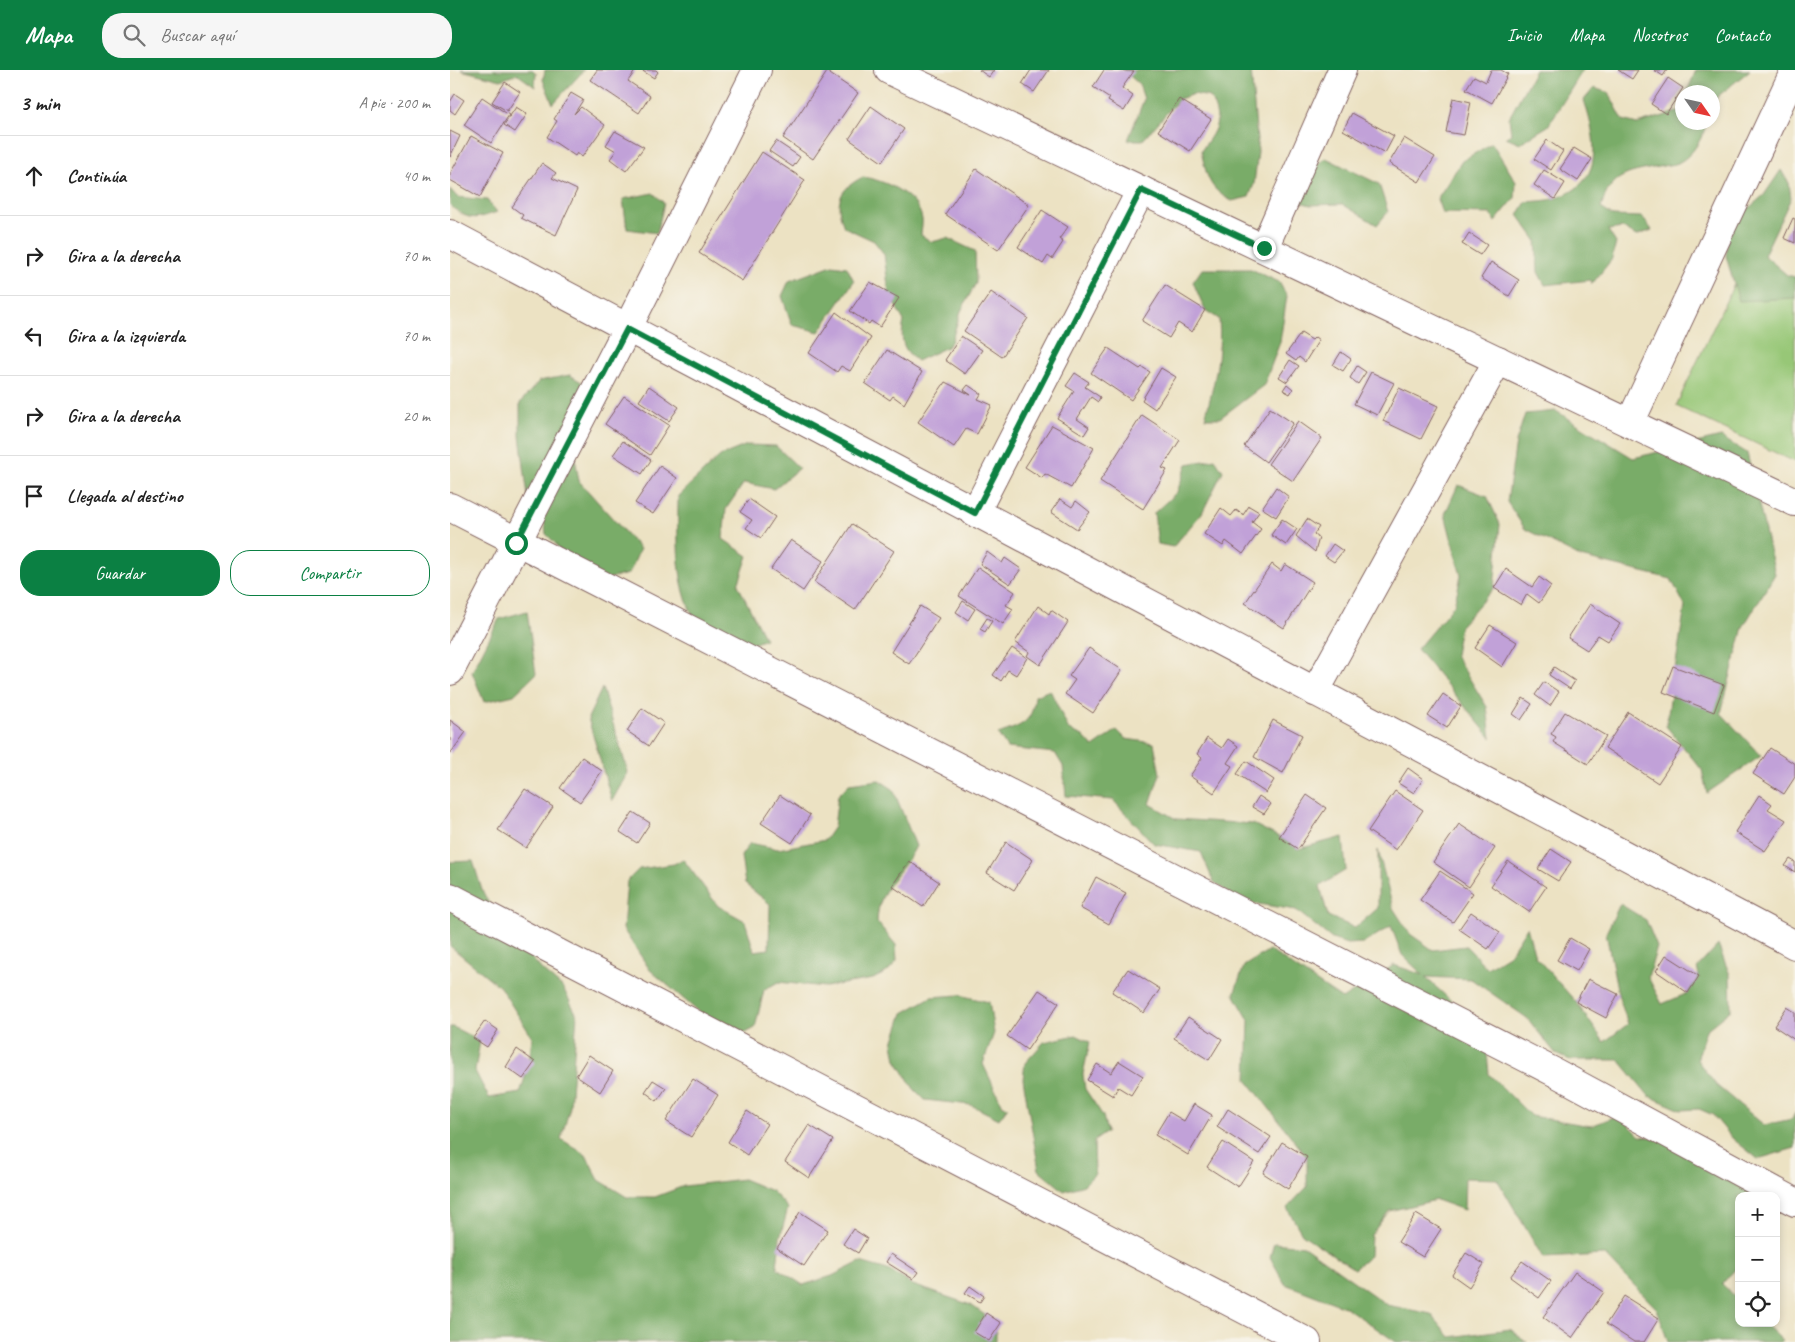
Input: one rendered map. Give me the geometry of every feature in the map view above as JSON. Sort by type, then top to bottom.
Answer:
[{"type":"street","points":[[450,672],[627,329],[757,70]]},
{"type":"street","points":[[889,70],[1795,502]]},
{"type":"street","points":[[1264,248],[1342,70]]},
{"type":"street","points":[[1630,423],[1795,70]]},
{"type":"street","points":[[975,513],[1141,190]]},
{"type":"street","points":[[450,234],[1795,945]]},
{"type":"street","points":[[1315,692],[1498,360]]},
{"type":"street","points":[[450,507],[516,543],[1556,1073],[1795,1202]]},
{"type":"street","points":[[450,897],[1307,1342]]},
{"type":"green space","points":[[461,70],[533,70],[536,73],[535,87],[517,74],[501,80]]},
{"type":"green space","points":[[545,70],[584,70],[553,104],[543,80]]},
{"type":"green space","points":[[1123,70],[1251,70],[1258,152],[1254,184],[1249,197],[1232,201],[1218,192],[1207,175],[1201,151],[1211,137],[1217,120],[1210,97],[1194,94],[1179,99],[1143,140],[1128,140],[1144,99],[1139,84]]},
{"type":"green space","points":[[1535,70],[1583,70],[1548,126],[1520,143],[1506,137],[1511,134],[1509,118]]},
{"type":"green space","points":[[1696,70],[1750,70],[1720,95],[1720,85],[1690,85]]},
{"type":"green space","points":[[1594,88],[1609,93],[1623,120],[1637,124],[1675,113],[1675,130],[1704,130],[1697,146],[1684,160],[1675,164],[1641,170],[1623,176],[1610,187],[1605,196],[1601,208],[1613,216],[1642,217],[1652,230],[1636,236],[1623,228],[1608,230],[1616,243],[1612,259],[1592,284],[1591,280],[1545,285],[1538,272],[1536,240],[1518,215],[1526,202],[1557,198],[1573,191],[1584,181],[1590,170],[1594,144],[1584,100]]},
{"type":"green space","points":[[1492,143],[1516,182],[1515,198],[1495,222],[1491,214],[1442,213],[1437,199],[1462,161]]},
{"type":"green space","points":[[1326,158],[1379,184],[1388,212],[1377,225],[1342,204],[1310,205],[1295,200],[1286,187]]},
{"type":"green space","points":[[1781,170],[1789,183],[1791,198],[1764,255],[1787,275],[1795,277],[1795,298],[1739,301],[1726,256],[1729,225],[1764,195]]},
{"type":"green space","points":[[863,177],[890,185],[914,203],[922,219],[921,235],[932,242],[947,238],[975,251],[976,283],[961,311],[951,342],[947,347],[917,361],[903,344],[904,321],[889,294],[884,254],[874,241],[844,227],[841,218],[839,203],[841,197],[848,186]]},
{"type":"green space","points":[[450,189],[457,197],[487,200],[497,212],[477,218],[462,214],[450,205]]},
{"type":"green space","points":[[653,193],[664,203],[657,233],[627,229],[623,199]]},
{"type":"green space","points":[[1746,259],[1795,282],[1795,462],[1676,406]]},
{"type":"green space","points":[[832,265],[847,267],[854,281],[819,332],[792,325],[782,296],[789,281]]},
{"type":"green space","points":[[1202,269],[1251,269],[1279,282],[1287,296],[1280,342],[1264,385],[1220,418],[1205,418],[1216,369],[1220,332],[1219,319],[1205,310],[1193,282]]},
{"type":"green space","points":[[570,375],[596,391],[574,452],[579,481],[640,549],[629,574],[598,581],[570,568],[555,543],[546,534],[545,525],[528,497],[520,436],[520,403],[539,381]]},
{"type":"green space","points":[[1556,411],[1633,458],[1721,437],[1747,453],[1775,574],[1743,627],[1721,713],[1761,756],[1707,793],[1702,770],[1666,726],[1685,606],[1671,579],[1580,557],[1525,529],[1507,502],[1516,442],[1525,414]]},
{"type":"green space","points":[[747,445],[776,446],[799,468],[774,489],[744,483],[726,509],[723,539],[748,556],[738,585],[765,639],[736,651],[708,636],[697,622],[689,606],[683,588],[678,551],[678,496],[720,456]]},
{"type":"green space","points":[[1215,459],[1223,471],[1202,513],[1173,547],[1158,544],[1154,513],[1177,492],[1187,464]]},
{"type":"green space","points":[[1458,485],[1487,496],[1500,524],[1494,588],[1460,626],[1455,655],[1487,707],[1491,738],[1417,649],[1454,605],[1461,576],[1445,514]]},
{"type":"green space","points":[[527,611],[536,674],[514,695],[484,702],[472,672],[499,619]]},
{"type":"green space","points":[[602,688],[628,772],[612,801],[588,718]]},
{"type":"green space","points":[[1050,690],[1069,730],[1083,736],[1093,747],[1117,730],[1126,739],[1154,743],[1160,774],[1150,804],[1176,819],[1253,824],[1298,849],[1343,837],[1346,870],[1320,886],[1328,916],[1355,928],[1378,908],[1378,850],[1393,908],[1410,934],[1433,950],[1466,946],[1487,968],[1510,954],[1527,927],[1535,956],[1576,1002],[1604,1042],[1628,1024],[1618,994],[1606,933],[1620,904],[1646,920],[1657,947],[1648,977],[1662,1004],[1688,993],[1699,976],[1697,968],[1718,945],[1730,975],[1731,1010],[1706,1030],[1697,1060],[1716,1085],[1764,1125],[1792,1119],[1795,1113],[1795,1148],[1758,1159],[1733,1139],[1713,1115],[1699,1109],[1681,1110],[1649,1096],[1619,1060],[1570,1060],[1556,1054],[1527,1018],[1471,979],[1425,977],[1469,1017],[1486,1043],[1489,1074],[1531,1116],[1591,1126],[1619,1115],[1640,1136],[1697,1142],[1765,1192],[1735,1192],[1735,1269],[1722,1284],[1735,1296],[1735,1327],[1768,1327],[1782,1340],[1780,1342],[1668,1342],[1657,1309],[1605,1255],[1543,1258],[1497,1179],[1465,1178],[1464,1210],[1436,1200],[1389,1211],[1371,1235],[1370,1256],[1354,1269],[1302,1234],[1287,1208],[1307,1187],[1307,1157],[1247,1080],[1249,1020],[1234,994],[1244,966],[1269,950],[1342,999],[1394,965],[1423,975],[1402,955],[1391,926],[1364,943],[1347,944],[1332,939],[1296,910],[1239,901],[1213,881],[1201,852],[1154,844],[1113,800],[1066,796],[1063,766],[1055,753],[1007,748],[998,734],[1019,725],[1028,718],[1034,705],[1035,696]]},
{"type":"green space","points":[[879,780],[893,789],[916,846],[886,890],[878,910],[877,922],[896,945],[897,961],[887,972],[873,979],[825,987],[778,982],[764,990],[755,1028],[740,1036],[723,1033],[650,970],[623,929],[627,881],[639,869],[674,864],[683,859],[718,906],[745,921],[754,951],[769,949],[770,904],[745,884],[741,856],[750,843],[778,849],[825,840],[834,827],[838,795],[849,784]]},
{"type":"green space","points":[[473,861],[482,890],[495,915],[542,970],[563,988],[577,1015],[570,1107],[561,1139],[586,1155],[599,1180],[627,1197],[655,1197],[684,1186],[743,1179],[772,1191],[788,1208],[780,1238],[777,1268],[803,1285],[832,1276],[860,1262],[888,1270],[913,1285],[971,1305],[996,1323],[996,1342],[450,1342],[450,1027],[480,1041],[475,1071],[489,1098],[520,1093],[529,1065],[532,1037],[500,987],[450,946],[450,862]]},
{"type":"green space","points":[[959,995],[989,1002],[994,1033],[983,1064],[1003,1106],[1008,1107],[999,1119],[971,1105],[925,1100],[914,1089],[896,1060],[893,1043],[903,1013],[931,997]]},
{"type":"green space","points":[[1076,1035],[1090,1042],[1083,1074],[1085,1089],[1103,1116],[1107,1132],[1094,1141],[1095,1174],[1084,1185],[1064,1191],[1039,1170],[1023,1079],[1025,1063],[1044,1042]]},
{"type":"green space","points":[[1274,1243],[1304,1246],[1387,1305],[1431,1314],[1450,1337],[1510,1329],[1527,1342],[1396,1342],[1347,1308],[1285,1284],[1270,1257]]},
{"type":"building","points":[[597,70],[636,70],[628,81],[650,96],[639,113],[590,80]]},
{"type":"building","points":[[641,70],[656,70],[658,72],[654,78]]},
{"type":"building","points":[[979,70],[994,70],[989,77]]},
{"type":"building","points":[[1031,70],[1049,70],[1034,92],[1022,84]]},
{"type":"building","points":[[1104,70],[1134,71],[1122,88],[1133,96],[1124,111],[1108,101],[1110,98],[1093,87]]},
{"type":"building","points":[[1491,70],[1501,70],[1508,74],[1492,103],[1466,89],[1474,76],[1486,82]]},
{"type":"building","points":[[1618,70],[1638,70],[1632,79]]},
{"type":"building","points":[[1654,70],[1667,70],[1663,76]]},
{"type":"building","points":[[827,72],[858,93],[813,159],[783,138]]},
{"type":"building","points":[[1668,78],[1678,85],[1675,85],[1675,100],[1666,114],[1651,104]]},
{"type":"building","points":[[505,82],[520,92],[507,111],[492,102]]},
{"type":"building","points":[[571,93],[583,100],[574,114],[581,107],[605,125],[582,157],[577,153],[575,156],[547,137],[557,121],[554,119]]},
{"type":"building","points":[[455,94],[464,100],[455,114],[450,110],[450,102]]},
{"type":"building","points":[[482,97],[509,115],[491,143],[464,125]]},
{"type":"building","points":[[1453,98],[1471,102],[1464,135],[1446,132]]},
{"type":"building","points":[[1179,99],[1211,119],[1190,151],[1158,131]]},
{"type":"building","points":[[871,106],[904,129],[882,162],[849,139]]},
{"type":"building","points":[[516,107],[527,114],[515,132],[504,125]]},
{"type":"building","points":[[1352,113],[1394,136],[1385,153],[1343,130]]},
{"type":"building","points":[[450,131],[460,136],[450,157]]},
{"type":"building","points":[[615,131],[644,147],[626,171],[610,159],[616,151],[606,145]]},
{"type":"building","points":[[471,136],[503,153],[480,197],[450,180],[450,174]]},
{"type":"building","points":[[1404,138],[1435,157],[1419,182],[1389,163]]},
{"type":"building","points":[[1547,140],[1563,151],[1551,170],[1534,159]]},
{"type":"building","points":[[776,141],[800,157],[793,167],[769,151]]},
{"type":"building","points":[[1574,148],[1592,159],[1578,181],[1560,169]]},
{"type":"building","points":[[762,152],[805,180],[742,281],[699,253]]},
{"type":"building","points":[[542,163],[556,173],[552,178],[577,190],[556,235],[521,218],[523,215],[512,207]]},
{"type":"building","points":[[976,169],[1029,205],[998,250],[945,214]]},
{"type":"building","points":[[1544,170],[1565,183],[1555,199],[1534,185]]},
{"type":"building","points":[[1042,210],[1068,227],[1059,239],[1063,242],[1052,259],[1048,256],[1043,264],[1018,247]]},
{"type":"building","points":[[1793,218],[1795,219],[1795,243],[1784,238]]},
{"type":"building","points":[[1469,233],[1487,245],[1480,255],[1462,244]]},
{"type":"building","points":[[1491,262],[1519,280],[1509,296],[1481,278]]},
{"type":"building","points":[[870,282],[899,298],[880,327],[871,321],[869,324],[850,311]]},
{"type":"building","points":[[1165,285],[1205,310],[1192,332],[1178,323],[1169,338],[1142,321]]},
{"type":"building","points":[[991,292],[1028,318],[1002,357],[964,331]]},
{"type":"building","points":[[836,312],[871,338],[850,371],[841,366],[837,372],[809,353]]},
{"type":"building","points":[[1301,333],[1312,340],[1315,337],[1319,340],[1305,362],[1299,357],[1296,361],[1286,354]]},
{"type":"building","points":[[961,336],[982,350],[965,374],[945,360]]},
{"type":"building","points":[[1108,348],[1140,369],[1142,367],[1150,372],[1131,400],[1091,373]]},
{"type":"building","points":[[887,350],[922,372],[904,404],[893,396],[890,400],[865,383]]},
{"type":"building","points":[[1341,352],[1351,359],[1343,371],[1333,365]]},
{"type":"building","points":[[1290,360],[1299,366],[1287,382],[1279,377]]},
{"type":"building","points":[[1357,366],[1366,372],[1358,384],[1350,378]]},
{"type":"building","points":[[1161,368],[1176,377],[1155,409],[1142,400]]},
{"type":"building","points":[[1371,372],[1394,383],[1377,415],[1354,404]]},
{"type":"building","points":[[1075,373],[1089,382],[1085,387],[1100,397],[1098,402],[1091,397],[1077,419],[1089,427],[1084,435],[1057,418],[1074,391],[1066,386]]},
{"type":"building","points":[[945,382],[971,395],[964,390],[968,385],[981,394],[978,399],[992,405],[977,434],[966,429],[954,447],[918,422]]},
{"type":"building","points":[[1287,384],[1293,389],[1290,394],[1283,390]]},
{"type":"building","points":[[649,386],[679,407],[669,421],[639,401]]},
{"type":"building","points":[[1399,388],[1438,406],[1421,439],[1383,421]]},
{"type":"building","points":[[624,396],[669,425],[650,455],[605,424]]},
{"type":"building","points":[[1270,408],[1293,423],[1266,462],[1244,446]]},
{"type":"building","points":[[1142,415],[1180,440],[1162,468],[1167,470],[1143,509],[1100,481]]},
{"type":"building","points":[[1298,421],[1322,438],[1293,481],[1268,464]]},
{"type":"building","points":[[1052,425],[1094,448],[1071,488],[1045,474],[1042,478],[1025,467]]},
{"type":"building","points":[[623,441],[651,460],[642,474],[613,455]]},
{"type":"building","points":[[660,466],[677,478],[653,514],[635,503]]},
{"type":"building","points":[[1276,487],[1289,497],[1276,517],[1262,508]]},
{"type":"building","points":[[749,499],[775,517],[761,538],[746,528],[752,520],[740,512]]},
{"type":"building","points":[[1060,499],[1072,507],[1076,501],[1090,512],[1077,529],[1051,512]]},
{"type":"building","points":[[1249,506],[1259,512],[1252,522],[1261,529],[1243,554],[1226,541],[1223,546],[1204,534],[1221,508],[1231,516],[1236,510],[1243,515]]},
{"type":"building","points":[[1282,519],[1297,529],[1286,545],[1271,535]]},
{"type":"building","points":[[1307,519],[1319,527],[1314,534],[1319,538],[1315,552],[1296,536]]},
{"type":"building","points":[[852,524],[894,551],[855,610],[814,582]]},
{"type":"building","points":[[791,540],[823,561],[803,591],[771,569]]},
{"type":"building","points":[[1333,544],[1343,551],[1334,562],[1325,556]]},
{"type":"building","points":[[987,552],[1002,563],[1005,558],[1021,569],[1010,584],[980,564]]},
{"type":"building","points":[[1272,564],[1281,571],[1285,564],[1313,582],[1284,628],[1245,603]]},
{"type":"building","points":[[978,567],[1015,592],[1006,605],[1013,609],[1003,624],[959,596]]},
{"type":"building","points":[[1506,569],[1532,587],[1539,577],[1551,586],[1539,603],[1527,594],[1521,605],[1494,588]]},
{"type":"building","points":[[963,601],[975,609],[968,620],[956,612]]},
{"type":"building","points":[[1590,604],[1620,624],[1608,641],[1598,635],[1587,650],[1568,638]]},
{"type":"building","points":[[920,606],[939,618],[909,664],[891,652]]},
{"type":"building","points":[[1038,606],[1049,614],[1051,610],[1068,622],[1040,665],[1027,656],[1029,652],[1015,642]]},
{"type":"building","points":[[987,618],[992,621],[985,632],[980,629]]},
{"type":"building","points":[[1490,625],[1517,642],[1502,667],[1475,648]]},
{"type":"building","points":[[1012,648],[1027,658],[1016,675],[1008,670],[1001,681],[993,675]]},
{"type":"building","points":[[1089,648],[1122,670],[1093,713],[1065,694],[1075,680],[1069,676]]},
{"type":"building","points":[[1673,666],[1724,685],[1714,712],[1663,692]]},
{"type":"building","points":[[1554,667],[1575,681],[1570,689],[1549,675]]},
{"type":"building","points":[[1544,682],[1559,692],[1550,706],[1535,695]]},
{"type":"building","points":[[1443,694],[1461,706],[1447,728],[1428,716]]},
{"type":"building","points":[[1523,698],[1532,704],[1521,720],[1513,714]]},
{"type":"building","points":[[642,708],[664,723],[649,746],[627,731]]},
{"type":"building","points":[[1565,712],[1606,736],[1588,764],[1553,742],[1556,737],[1551,734]]},
{"type":"building","points":[[1628,712],[1682,747],[1658,783],[1605,748]]},
{"type":"building","points":[[450,720],[466,732],[450,754]]},
{"type":"building","points":[[1273,720],[1302,735],[1283,773],[1254,757]]},
{"type":"building","points":[[1207,738],[1222,748],[1228,739],[1238,746],[1227,763],[1232,766],[1214,793],[1190,776],[1202,758],[1197,754]]},
{"type":"building","points":[[1770,748],[1795,764],[1795,777],[1784,794],[1753,774]]},
{"type":"building","points":[[582,757],[602,771],[580,802],[560,788]]},
{"type":"building","points":[[1246,761],[1274,780],[1266,793],[1237,774]]},
{"type":"building","points":[[1408,768],[1423,779],[1414,793],[1398,783]]},
{"type":"building","points":[[525,789],[553,807],[526,848],[498,830]]},
{"type":"building","points":[[1395,791],[1423,810],[1396,850],[1368,831]]},
{"type":"building","points":[[780,795],[810,815],[792,843],[761,823]]},
{"type":"building","points":[[1307,795],[1326,808],[1298,849],[1279,837]]},
{"type":"building","points":[[1759,795],[1772,804],[1768,809],[1786,820],[1765,851],[1735,832]]},
{"type":"building","points":[[1259,796],[1271,804],[1264,814],[1252,807]]},
{"type":"building","points":[[633,812],[650,823],[637,843],[620,832]]},
{"type":"building","points":[[1459,824],[1495,848],[1469,887],[1433,862]]},
{"type":"building","points":[[1006,842],[1033,860],[1014,890],[987,873]]},
{"type":"building","points":[[1551,849],[1571,862],[1558,881],[1538,869]]},
{"type":"building","points":[[1790,859],[1795,862],[1795,872],[1785,866]]},
{"type":"building","points":[[909,861],[939,882],[923,907],[892,886]]},
{"type":"building","points":[[1508,861],[1546,887],[1529,912],[1491,886]]},
{"type":"building","points":[[1440,871],[1473,893],[1453,922],[1420,900]]},
{"type":"building","points":[[1096,877],[1126,893],[1109,924],[1080,908]]},
{"type":"building","points":[[1471,912],[1500,932],[1488,949],[1459,929]]},
{"type":"building","points":[[1570,938],[1589,949],[1577,971],[1557,960]]},
{"type":"building","points":[[1666,955],[1699,976],[1688,993],[1656,971]]},
{"type":"building","points":[[1128,969],[1160,989],[1144,1013],[1112,992]]},
{"type":"building","points":[[1588,979],[1618,994],[1606,1018],[1576,1002]]},
{"type":"building","points":[[1039,990],[1059,1003],[1027,1050],[1007,1036]]},
{"type":"building","points":[[1787,1007],[1795,1012],[1795,1040],[1774,1026]]},
{"type":"building","points":[[1188,1017],[1222,1039],[1209,1060],[1174,1038]]},
{"type":"building","points":[[485,1021],[498,1030],[487,1047],[473,1038]]},
{"type":"building","points":[[517,1049],[535,1062],[523,1079],[506,1067]]},
{"type":"building","points":[[589,1055],[613,1071],[600,1092],[576,1076]]},
{"type":"building","points":[[1119,1061],[1143,1076],[1131,1095],[1118,1087],[1113,1096],[1087,1080],[1097,1064],[1111,1073]]},
{"type":"building","points":[[693,1079],[718,1095],[691,1137],[666,1121]]},
{"type":"building","points":[[653,1080],[666,1088],[657,1101],[645,1092]]},
{"type":"building","points":[[1194,1104],[1212,1115],[1188,1155],[1155,1135],[1169,1112],[1184,1121]]},
{"type":"building","points":[[1228,1109],[1271,1137],[1259,1154],[1217,1127]]},
{"type":"building","points":[[747,1111],[767,1124],[747,1155],[728,1142]]},
{"type":"building","points":[[809,1125],[833,1140],[809,1178],[785,1162]]},
{"type":"building","points":[[1223,1142],[1254,1162],[1238,1187],[1207,1167]]},
{"type":"building","points":[[1282,1142],[1307,1157],[1288,1189],[1263,1173]]},
{"type":"building","points":[[800,1212],[828,1230],[804,1266],[777,1248]]},
{"type":"building","points":[[1416,1214],[1441,1229],[1423,1257],[1398,1242]]},
{"type":"building","points":[[853,1229],[867,1238],[858,1253],[843,1244]]},
{"type":"building","points":[[1466,1253],[1484,1264],[1469,1287],[1452,1275]]},
{"type":"building","points":[[891,1254],[918,1272],[913,1279],[886,1262]]},
{"type":"building","points":[[1522,1261],[1551,1281],[1539,1298],[1510,1277]]},
{"type":"building","points":[[1575,1272],[1604,1292],[1572,1338],[1543,1317]]},
{"type":"building","points":[[970,1286],[984,1296],[980,1302],[965,1293]]},
{"type":"building","points":[[1624,1296],[1659,1318],[1644,1342],[1634,1342],[1606,1324]]},
{"type":"building","points":[[986,1313],[1001,1323],[989,1341],[974,1332]]},
{"type":"route","points":[[516,543],[627,329],[975,513],[1141,190],[1264,248]]}]
